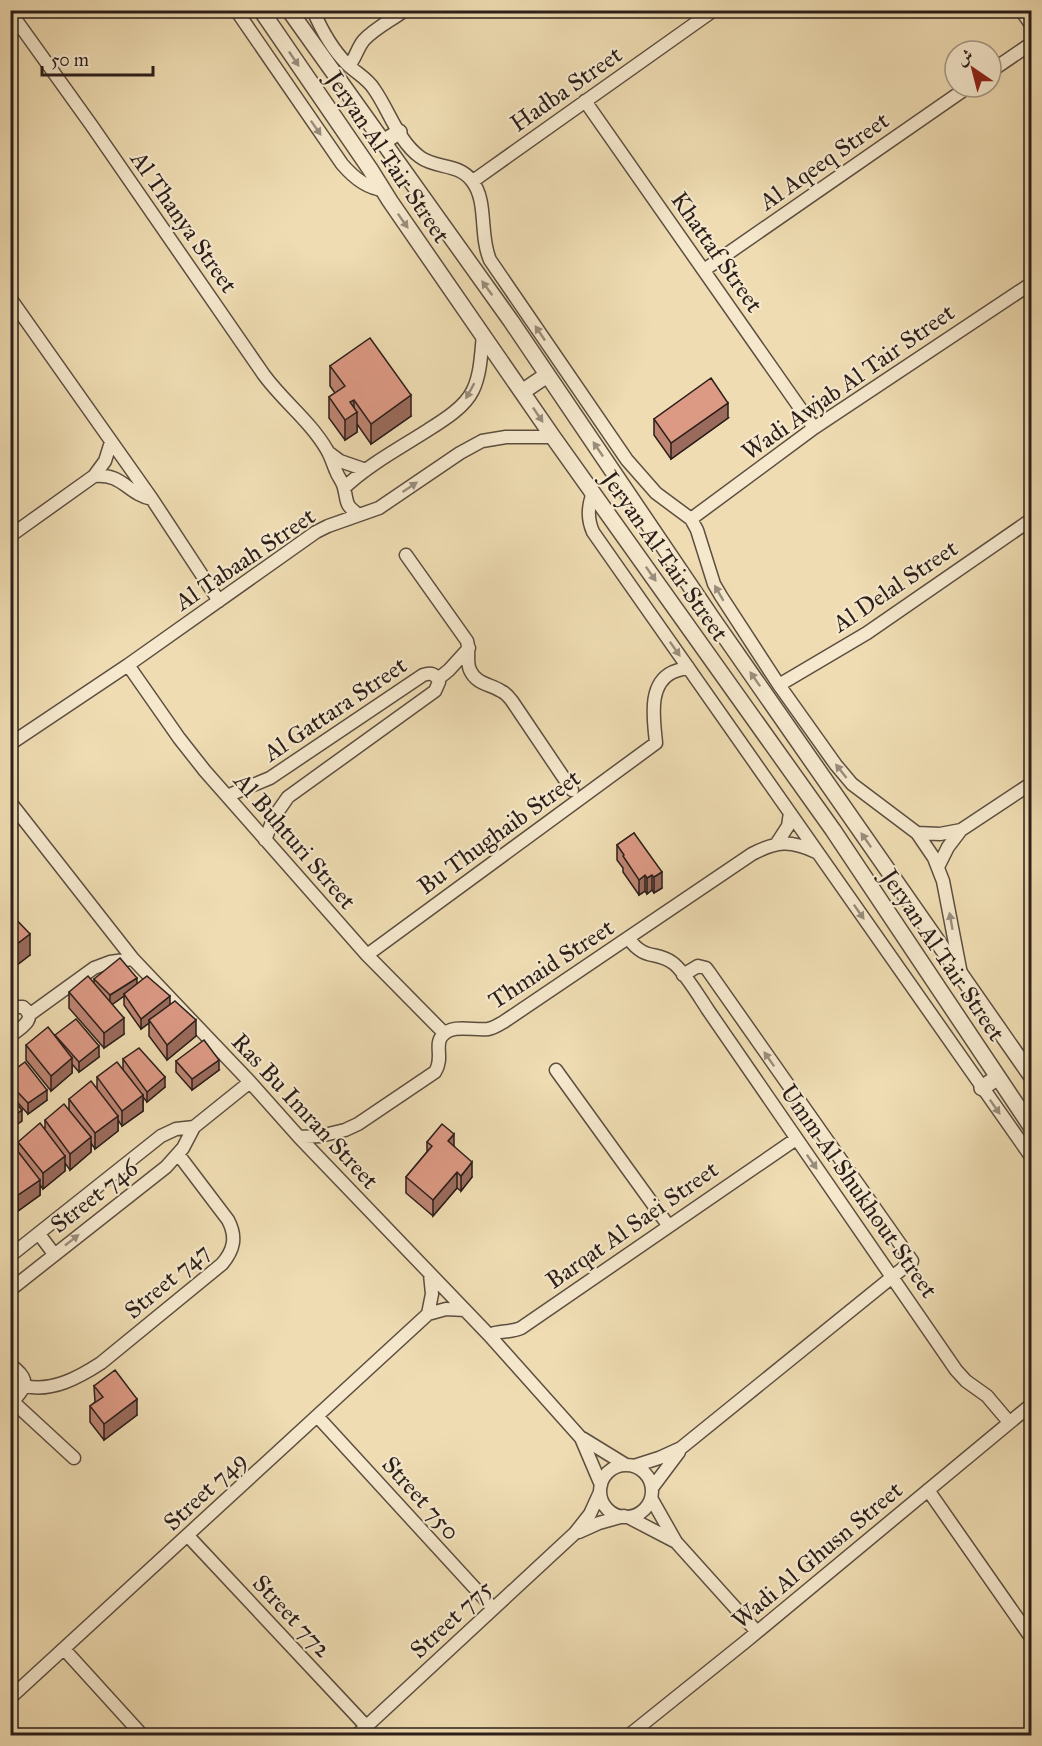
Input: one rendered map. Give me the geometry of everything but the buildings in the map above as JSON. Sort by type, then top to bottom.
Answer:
[{"type":"street","name":"Al Thanya Street","points":[[12,10],[19,24],[264,375],[311,427],[328,452],[344,488],[346,502],[359,515]]},
{"type":"street","points":[[236,10],[342,164],[366,185],[383,190]]},
{"type":"street","name":"Jeryan Al Tair Street","points":[[261,10],[553,437],[833,830],[1032,1128]]},
{"type":"street","name":"Jeryan Al Tair Street","points":[[289,10],[511,321],[712,618],[1032,1077]]},
{"type":"street","name":"Jeryan Al Tair Street","points":[[313,10],[335,48],[349,65],[370,83],[405,141],[419,156],[461,171],[473,181],[480,195],[484,244],[490,260],[627,460],[656,493],[691,519],[697,530],[714,584],[779,684],[844,776],[917,833],[929,849],[938,867],[947,898],[962,979]]},
{"type":"street","points":[[349,65],[367,37],[405,10]]},
{"type":"street","name":"Hadba Street","points":[[473,181],[714,10]]},
{"type":"street","points":[[1021,10],[1032,26]]},
{"type":"street","points":[[1003,63],[1032,43]]},
{"type":"street","name":"Al Aqeeq Street","points":[[704,270],[951,99]]},
{"type":"street","name":"Khattaf Street","points":[[585,101],[814,428]]},
{"type":"street","points":[[383,142],[399,132]]},
{"type":"street","name":"Wadi Awjab Al Tair Street","points":[[691,519],[814,428],[1032,283]]},
{"type":"street","points":[[10,298],[15,313],[152,499],[219,601]]},
{"type":"street","points":[[344,488],[366,470],[438,423],[464,402],[472,391],[476,379],[483,335]]},
{"type":"street","points":[[522,392],[547,375]]},
{"type":"street","name":"Al Tabaah Street","points":[[10,744],[128,665],[316,532],[379,508],[460,453],[482,441],[506,437],[553,437]]},
{"type":"street","points":[[10,536],[94,476],[105,461],[111,442]]},
{"type":"street","name":"Al Thanya Street","points":[[328,452],[340,460],[366,470]]},
{"type":"street","points":[[94,476],[116,478],[139,495],[152,499]]},
{"type":"street","points":[[593,492],[589,503],[588,518],[593,532],[1032,1158]]},
{"type":"street","name":"Al Delal Street","points":[[779,684],[867,633],[1032,519]]},
{"type":"street","points":[[406,555],[467,641],[471,672],[483,683],[501,691],[512,701],[572,790]]},
{"type":"street","points":[[438,679],[469,648]]},
{"type":"street","name":"Al Buhturi Street","points":[[128,665],[192,754],[227,796],[367,955],[444,1033]]},
{"type":"street","name":"Bu Thughaib Street","points":[[367,955],[656,743],[654,700],[659,684],[671,672],[688,667]]},
{"type":"street","name":"Al Gattara Street","points":[[227,796],[270,778],[423,675],[432,673],[438,679],[439,685],[435,691],[288,797],[274,817],[265,840]]},
{"type":"street","points":[[938,867],[948,847],[961,830],[1032,783]]},
{"type":"street","name":"Ras Bu Imran Street","points":[[10,802],[133,959],[299,1137],[489,1335],[581,1438],[630,1465]]},
{"type":"street","points":[[790,813],[788,826],[777,843],[797,845],[817,852]]},
{"type":"street","points":[[917,833],[940,834],[961,830]]},
{"type":"street","name":"Thmaid Street","points":[[444,1033],[453,1029],[487,1029],[498,1025],[752,854],[777,843]]},
{"type":"street","name":"Umm Al Shukhout Street","points":[[628,938],[644,954],[673,963],[683,975],[956,1370],[966,1381],[987,1396],[1009,1422]]},
{"type":"street","points":[[10,1036],[25,1024],[29,1015],[99,965],[133,959]]},
{"type":"street","name":"Umm Al Shukhout Street","points":[[683,975],[698,966],[706,968],[912,1261],[892,1277]]},
{"type":"street","points":[[708,1010],[726,997]]},
{"type":"street","points":[[10,1010],[23,1006],[29,1015]]},
{"type":"street","points":[[299,1137],[320,1136],[345,1130],[358,1124],[432,1074],[439,1065],[439,1041],[444,1033]]},
{"type":"street","points":[[556,1070],[668,1225]]},
{"type":"street","points":[[982,1088],[998,1077]]},
{"type":"street","points":[[765,1093],[784,1080]]},
{"type":"street","name":"Street 746","points":[[10,1290],[166,1167],[178,1154],[194,1127],[250,1082]]},
{"type":"street","name":"Street 746","points":[[10,1256],[160,1136],[177,1129],[194,1127]]},
{"type":"street","name":"Barqat Al Saei Street","points":[[489,1335],[521,1328],[796,1138]]},
{"type":"street","name":"Street 747","points":[[25,1386],[42,1388],[50,1386],[75,1378],[101,1363],[229,1257],[234,1238],[228,1220],[178,1154]]},
{"type":"street","points":[[39,1234],[54,1254]]},
{"type":"street","points":[[430,1274],[432,1294],[428,1314],[446,1309],[465,1310]]},
{"type":"street","points":[[676,1542],[626,1516],[612,1513],[606,1507],[601,1489],[604,1478],[613,1468],[659,1458],[681,1448],[892,1277]]},
{"type":"street","name":"Street 749","points":[[10,1698],[428,1314]]},
{"type":"street","points":[[10,1364],[22,1374],[25,1380],[25,1386],[12,1400],[74,1458]]},
{"type":"street","name":"Wadi Al Ghusn Street","points":[[628,1736],[1032,1404]]},
{"type":"street","name":"Street 750","points":[[317,1416],[493,1608]]},
{"type":"street","name":"Ras Bu Imran Street","points":[[581,1438],[601,1489]]},
{"type":"street","points":[[626,1516],[642,1511],[648,1505],[652,1493],[681,1448]]},
{"type":"street","points":[[630,1465],[647,1474],[652,1493],[676,1542],[757,1632]]},
{"type":"street","name":"Street 775","points":[[356,1736],[575,1533],[590,1514],[601,1489]]},
{"type":"street","points":[[928,1490],[1032,1639]]},
{"type":"street","name":"Street 775","points":[[575,1533],[599,1523],[626,1516]]},
{"type":"street","name":"Street 772","points":[[188,1536],[366,1726]]},
{"type":"street","points":[[64,1649],[143,1736]]}]
